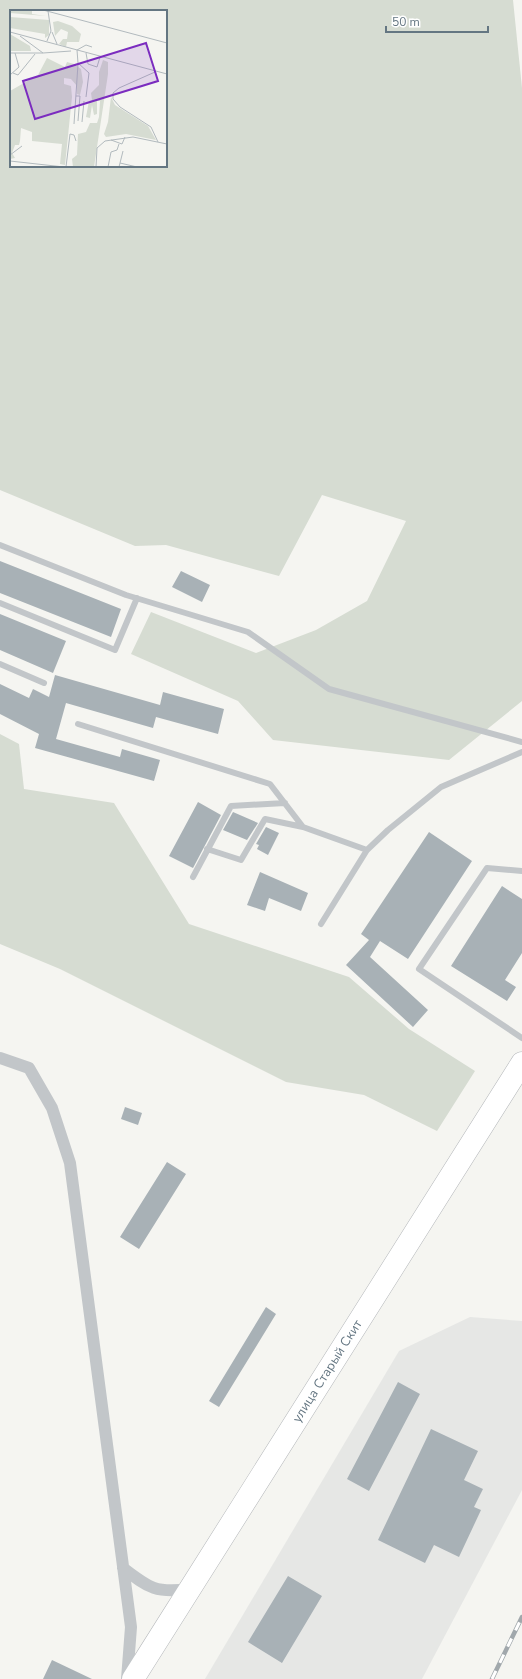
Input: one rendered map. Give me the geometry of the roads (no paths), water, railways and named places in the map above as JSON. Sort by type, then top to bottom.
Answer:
[{"type":"highway","name":"улица Старый Скит","points":[[133,1679],[522,1063]]},
{"type":"street","points":[[0,1058],[29,1068],[52,1108],[70,1163],[122,1568],[131,1627],[126,1679]]},
{"type":"street","points":[[122,1568],[146,1586],[168,1591],[190,1588]]},
{"type":"lane","points":[[0,545],[137,598],[248,632],[329,689],[522,742]]},
{"type":"lane","points":[[0,603],[115,650],[137,598]]},
{"type":"lane","points":[[0,664],[44,683]]},
{"type":"lane","points":[[78,724],[270,784],[303,827]]},
{"type":"lane","points":[[321,924],[367,850],[388,830],[441,787],[522,752]]},
{"type":"lane","points":[[193,877],[231,806],[285,803]]},
{"type":"lane","points":[[207,849],[241,860],[265,819],[303,827],[367,850]]},
{"type":"lane","points":[[522,871],[487,868],[419,970],[522,1038]]},
{"type":"railway","points":[[492,1679],[522,1617]]}]
